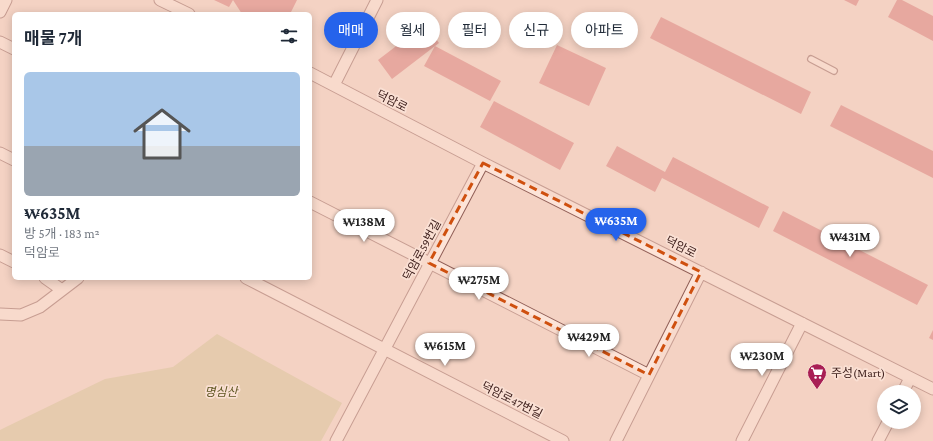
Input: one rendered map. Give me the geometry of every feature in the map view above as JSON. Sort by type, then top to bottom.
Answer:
[{"type":"street","points":[[0,12],[6,0]]},
{"type":"street","points":[[160,0],[185,12]]},
{"type":"street","points":[[334,85],[377,0]]},
{"type":"street","points":[[0,42],[12,48]]},
{"type":"street","name":"덕암로","points":[[312,74],[483,163],[933,390]]},
{"type":"street","points":[[0,153],[12,159]]},
{"type":"street","name":"덕암로59번길","points":[[340,440],[384,349],[483,163]]},
{"type":"street","points":[[312,203],[649,376]]},
{"type":"street","points":[[0,255],[12,261]]},
{"type":"street","points":[[616,441],[701,272]]},
{"type":"street","points":[[48,280],[62,290]]},
{"type":"street","points":[[0,314],[21,315],[40,308],[75,280]]},
{"type":"street","points":[[250,280],[384,349]]},
{"type":"street","points":[[742,441],[802,323]]},
{"type":"street","name":"덕암로47번길","points":[[384,349],[563,441]]},
{"type":"street","points":[[906,385],[910,378]]},
{"type":"street","points":[[878,441],[884,429]]},
{"type":"lane","points":[[811,59],[834,71]]},
{"type":"highlighted area","points":[[483,163],[701,272],[649,375],[429,263]]},
{"type":"green space","name":"명심산","points":[[217,334],[342,403],[321,441],[0,441],[0,430],[105,379],[173,367]]},
{"type":"building","points":[[214,0],[233,0],[229,7]]},
{"type":"building","points":[[233,0],[297,0],[291,12],[241,12]]},
{"type":"building","points":[[844,0],[859,0],[856,6]]},
{"type":"building","points":[[897,0],[902,0],[933,16],[933,41],[888,17]]},
{"type":"building","points":[[661,17],[811,92],[801,114],[650,38]]},
{"type":"building","points":[[394,48],[432,48],[392,79],[378,60]]},
{"type":"building","points":[[434,48],[439,48],[501,81],[490,101],[424,66]]},
{"type":"building","points":[[556,48],[563,48],[606,68],[589,106],[539,83]]},
{"type":"building","points":[[494,101],[574,143],[560,170],[480,127]]},
{"type":"building","points":[[841,105],[933,151],[933,178],[830,126]]},
{"type":"building","points":[[617,146],[665,172],[673,157],[769,207],[759,228],[662,178],[655,192],[606,166]]},
{"type":"building","points":[[783,211],[928,285],[917,305],[773,231]]},
{"type":"building","points":[[933,330],[933,340],[929,338]]},
{"type":"place","name":"주성(Mart)","points":[[817,390]]}]
